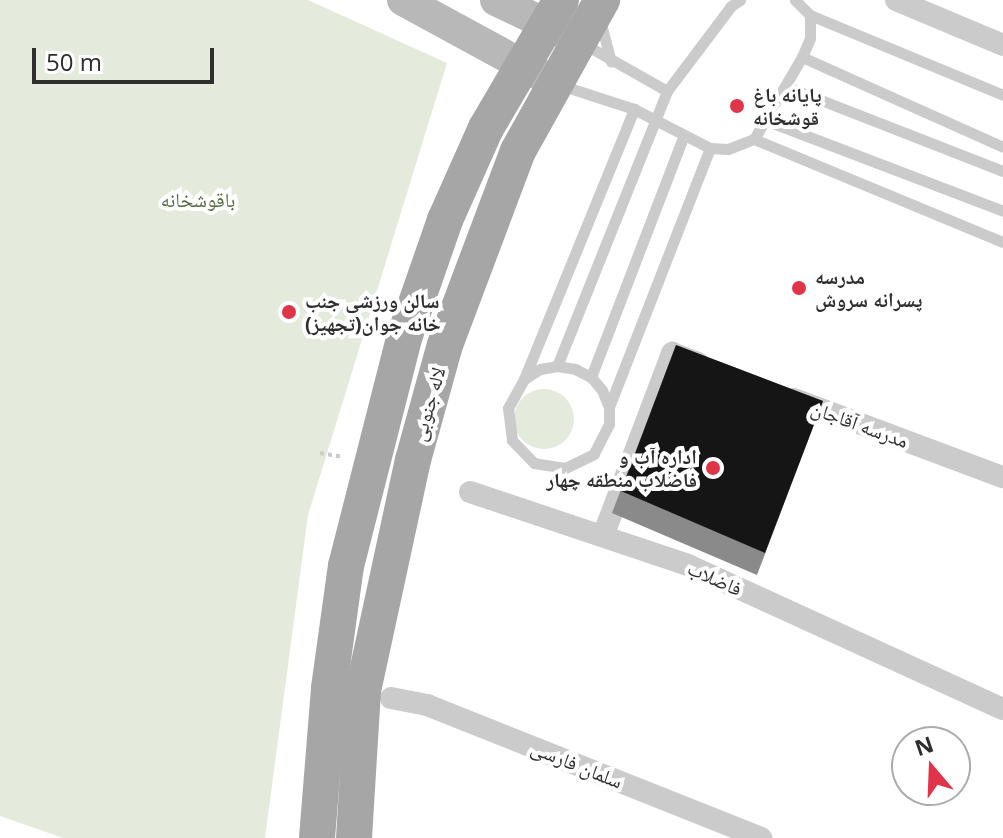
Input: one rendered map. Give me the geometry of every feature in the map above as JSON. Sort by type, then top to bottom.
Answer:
[{"type":"main road","name":"لاله جنوبی","points":[[354,838],[363,691],[413,460],[445,345],[518,151],[554,101],[579,41],[599,5]]},
{"type":"main road","name":"لاله جنوبی","points":[[317,838],[319,779],[346,566],[370,462],[405,335],[445,220],[486,128],[553,12]]},
{"type":"street","points":[[403,0],[523,65],[554,101]]},
{"type":"street","points":[[496,0],[553,12],[579,41]]},
{"type":"street","points":[[896,0],[1003,45]]},
{"type":"street","points":[[603,536],[672,353],[716,370]]},
{"type":"street","name":"مدرسه آقاجان","points":[[773,391],[1003,477]]},
{"type":"street","name":"فاضلاب","points":[[470,492],[688,565],[1003,709]]},
{"type":"street","name":"سلمان فارسی","points":[[391,698],[427,705],[761,838]]},
{"type":"lane","points":[[557,366],[667,91],[731,6],[740,0]]},
{"type":"lane","points":[[795,0],[810,15],[1003,95]]},
{"type":"lane","points":[[599,5],[611,62]]},
{"type":"lane","points":[[554,101],[590,93],[634,109],[710,148],[728,149],[754,139],[802,57],[810,38],[810,15]]},
{"type":"lane","points":[[579,41],[611,62],[667,91]]},
{"type":"lane","points":[[802,57],[1003,147]]},
{"type":"lane","points":[[785,86],[1003,171]]},
{"type":"lane","points":[[554,101],[590,93]]},
{"type":"lane","points":[[524,379],[634,109]]},
{"type":"lane","points":[[765,120],[1003,211]]},
{"type":"lane","points":[[591,377],[684,135]]},
{"type":"lane","points":[[754,139],[1003,242]]},
{"type":"lane","points":[[609,407],[602,390],[591,377],[575,369],[557,366],[540,369],[524,379],[513,392],[507,424],[521,453],[534,463],[565,468],[594,454],[609,424],[609,407],[710,148]]},
{"type":"path","points":[[320,453],[352,459]]},
{"type":"green space","name":"باقوشخانه","points":[[0,0],[308,0],[447,63],[308,515],[265,838],[63,838],[0,816]]},
{"type":"green space","points":[[544,389],[556,391],[565,398],[572,407],[572,431],[565,440],[556,447],[544,449],[532,447],[523,440],[516,431],[514,419],[516,407],[523,398],[532,391]]},
{"type":"building","name":"اداره آب و فاضلاب منطقه چهار","points":[[676,345],[823,401],[765,553],[621,491]]},
{"type":"place","name":"پایانه باغ قوشخانه","points":[[737,106]]},
{"type":"place","name":"مدرسه پسرانه سروش","points":[[799,288]]},
{"type":"place","name":"سالن ورزشی جنب خانه جوان(تجهیز)","points":[[289,312]]},
{"type":"place","name":"اداره آب و فاضلاب منطقه چهار","points":[[713,468]]}]
